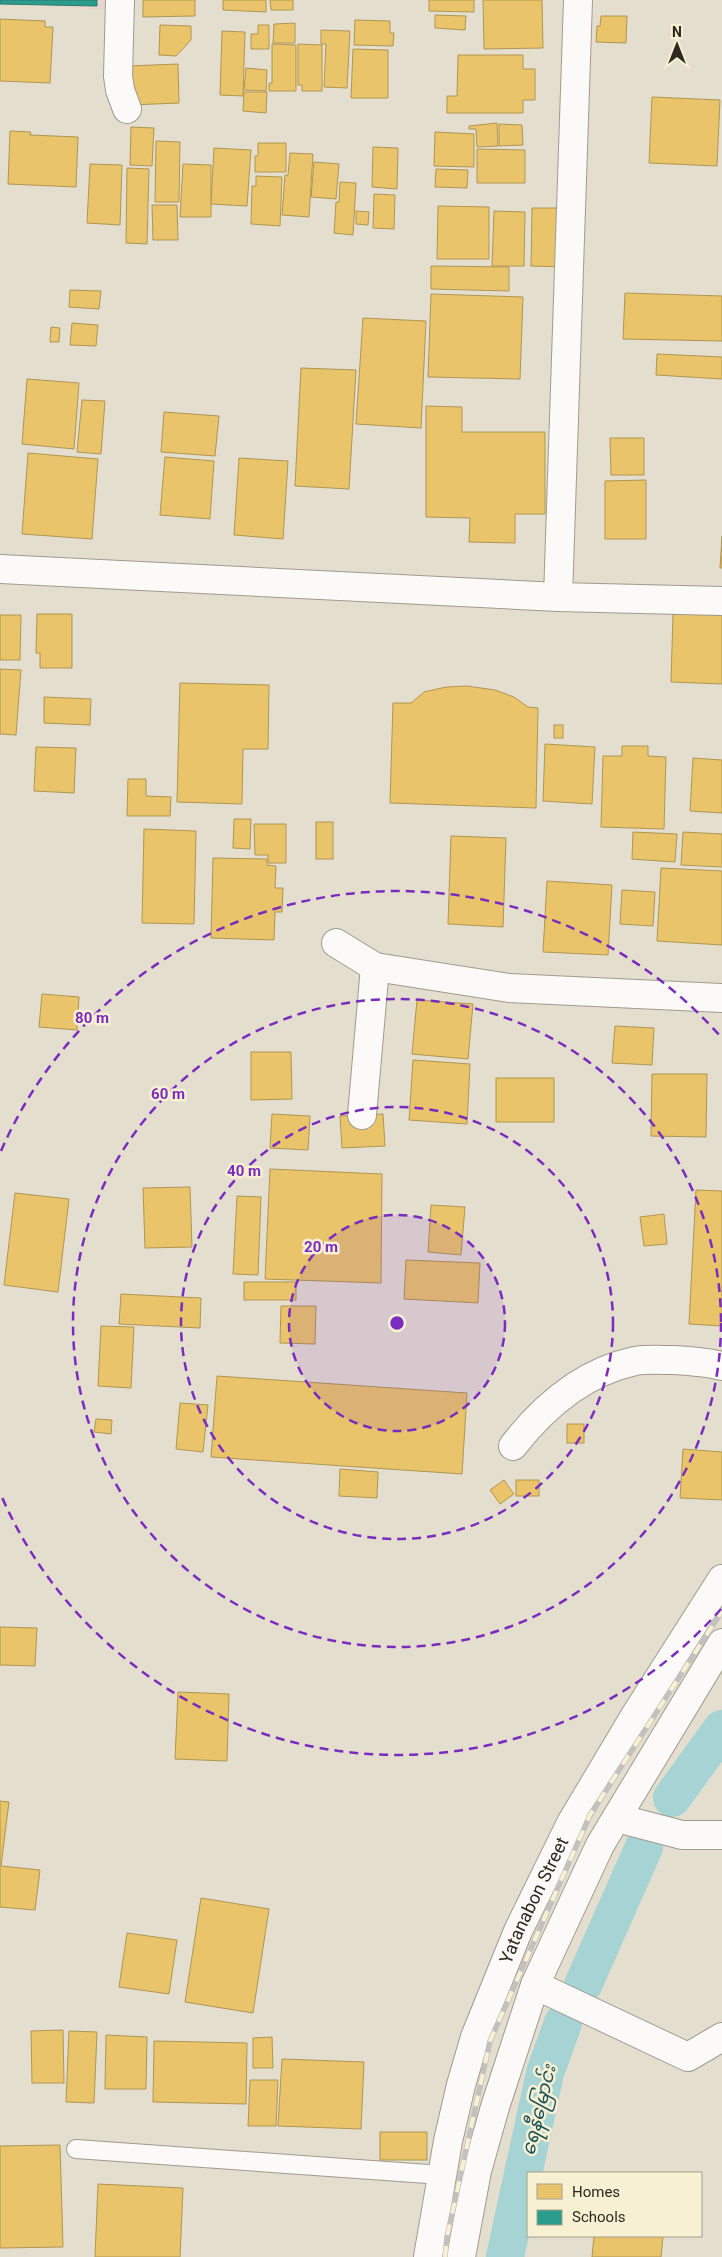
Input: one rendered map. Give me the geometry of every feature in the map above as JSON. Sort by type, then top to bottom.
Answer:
[{"type":"street","points":[[120,0],[118,76],[120,90],[127,109]]},
{"type":"street","points":[[558,597],[578,0]]},
{"type":"street","points":[[0,569],[558,597],[722,601]]},
{"type":"street","points":[[336,943],[375,967],[509,988],[722,998]]},
{"type":"street","points":[[362,1115],[375,967]]},
{"type":"street","points":[[512,1446],[532,1422],[563,1394],[588,1379],[615,1367],[637,1361],[661,1360],[688,1361],[722,1366]]},
{"type":"street","name":"Yatanabon Street","points":[[428,2257],[442,2175],[461,2085],[472,2047],[518,1932],[571,1823],[636,1714],[720,1587]]},
{"type":"street","points":[[461,2257],[477,2170],[495,2107],[535,1985],[600,1845],[722,1644]]},
{"type":"street","points":[[617,1818],[682,1835],[722,1835]]},
{"type":"street","points":[[535,1985],[688,2057],[722,2037]]},
{"type":"lane","points":[[76,2149],[442,2175]]},
{"type":"shaded area","points":[[0,0],[112,0],[112,10],[0,3]]},
{"type":"building: Homes","points":[[143,0],[195,0],[195,16],[143,17]]},
{"type":"building: Homes","points":[[223,0],[266,0],[266,12],[223,10]]},
{"type":"building: Homes","points":[[270,0],[293,0],[293,10],[271,10]]},
{"type":"building: Homes","points":[[429,0],[474,0],[474,12],[429,11]]},
{"type":"building: Homes","points":[[483,0],[542,0],[543,48],[484,49]]},
{"type":"building: Homes","points":[[435,15],[466,16],[465,30],[435,28]]},
{"type":"building: Homes","points":[[601,16],[627,16],[626,43],[596,42],[597,26],[600,26]]},
{"type":"building: Homes","points":[[0,19],[45,21],[45,27],[53,27],[50,83],[0,81]]},
{"type":"building: Homes","points":[[355,20],[390,21],[390,33],[394,33],[393,46],[354,45]]},
{"type":"building: Homes","points":[[295,23],[295,43],[273,43],[274,24]]},
{"type":"building: Homes","points":[[160,25],[191,26],[191,40],[176,56],[159,55]]},
{"type":"building: Homes","points":[[258,25],[269,25],[269,49],[251,49],[251,34],[258,34]]},
{"type":"building: Homes","points":[[321,30],[350,31],[347,88],[324,87],[326,44],[321,44]]},
{"type":"building: Homes","points":[[222,31],[245,32],[243,96],[220,95]]},
{"type":"building: Homes","points":[[272,44],[296,45],[296,91],[269,91],[269,83],[272,83]]},
{"type":"building: Homes","points":[[298,44],[322,45],[322,91],[302,91],[302,85],[298,85]]},
{"type":"building: Homes","points":[[353,49],[388,50],[388,98],[351,98]]},
{"type":"building: Homes","points":[[458,55],[523,55],[523,69],[535,69],[535,100],[523,100],[523,113],[447,113],[447,96],[457,96]]},
{"type":"building: Homes","points":[[178,64],[179,103],[131,105],[129,66]]},
{"type":"building: Homes","points":[[246,68],[267,70],[266,91],[244,90]]},
{"type":"building: Homes","points":[[244,92],[267,92],[266,113],[243,111]]},
{"type":"building: Homes","points":[[652,97],[720,100],[717,166],[649,163]]},
{"type":"building: Homes","points":[[497,123],[498,146],[477,147],[476,129],[469,129],[469,126]]},
{"type":"building: Homes","points":[[499,124],[522,125],[523,145],[499,146]]},
{"type":"building: Homes","points":[[131,127],[154,128],[152,166],[130,165]]},
{"type":"building: Homes","points":[[10,131],[31,132],[30,135],[78,137],[76,187],[8,184]]},
{"type":"building: Homes","points":[[435,132],[474,134],[474,167],[434,166]]},
{"type":"building: Homes","points":[[156,141],[180,142],[179,202],[155,202]]},
{"type":"building: Homes","points":[[258,143],[286,143],[286,172],[255,172],[255,156],[258,156]]},
{"type":"building: Homes","points":[[373,147],[398,148],[397,189],[372,187]]},
{"type":"building: Homes","points":[[214,148],[251,150],[247,206],[211,204]]},
{"type":"building: Homes","points":[[477,149],[525,150],[525,183],[477,183]]},
{"type":"building: Homes","points":[[290,153],[313,154],[309,217],[282,215],[285,175],[288,175]]},
{"type":"building: Homes","points":[[314,162],[339,164],[336,199],[311,197]]},
{"type":"building: Homes","points":[[90,164],[122,165],[120,225],[87,223]]},
{"type":"building: Homes","points":[[183,164],[211,165],[211,217],[180,217]]},
{"type":"building: Homes","points":[[127,168],[149,169],[147,244],[126,243]]},
{"type":"building: Homes","points":[[436,169],[468,170],[467,188],[435,187]]},
{"type":"building: Homes","points":[[256,176],[282,177],[280,226],[251,224],[252,186],[256,186]]},
{"type":"building: Homes","points":[[340,182],[356,183],[353,235],[334,233],[336,202],[339,202]]},
{"type":"building: Homes","points":[[374,194],[395,195],[394,229],[373,228]]},
{"type":"building: Homes","points":[[152,205],[177,205],[178,240],[153,240]]},
{"type":"building: Homes","points":[[438,206],[489,207],[489,259],[437,259]]},
{"type":"building: Homes","points":[[532,208],[564,208],[564,267],[531,266]]},
{"type":"building: Homes","points":[[356,211],[369,212],[368,225],[356,224]]},
{"type":"building: Homes","points":[[494,211],[525,212],[524,266],[492,266]]},
{"type":"building: Homes","points":[[431,266],[509,267],[509,291],[431,289]]},
{"type":"building: Homes","points":[[70,290],[101,291],[99,309],[69,307]]},
{"type":"building: Homes","points":[[625,293],[722,296],[722,341],[623,339]]},
{"type":"building: Homes","points":[[431,294],[523,297],[520,379],[428,377]]},
{"type":"building: Homes","points":[[363,318],[426,321],[421,428],[356,424]]},
{"type":"building: Homes","points":[[72,323],[98,325],[96,346],[70,345]]},
{"type":"building: Homes","points":[[51,327],[60,328],[59,342],[50,342]]},
{"type":"building: Homes","points":[[657,354],[722,357],[722,379],[656,375]]},
{"type":"building: Homes","points":[[301,368],[356,370],[349,489],[295,486]]},
{"type":"building: Homes","points":[[27,379],[79,383],[74,449],[22,444]]},
{"type":"building: Homes","points":[[82,400],[105,401],[101,454],[77,452]]},
{"type":"building: Homes","points":[[426,406],[462,407],[462,432],[545,432],[545,514],[515,514],[515,543],[469,542],[470,518],[426,517]]},
{"type":"building: Homes","points":[[164,412],[219,416],[215,456],[161,452]]},
{"type":"building: Homes","points":[[610,438],[644,438],[644,475],[611,475]]},
{"type":"building: Homes","points":[[28,453],[98,459],[92,539],[22,534]]},
{"type":"building: Homes","points":[[165,457],[214,461],[210,519],[160,515]]},
{"type":"building: Homes","points":[[239,458],[288,461],[283,539],[234,535]]},
{"type":"building: Homes","points":[[646,480],[646,539],[605,539],[605,481]]},
{"type":"building: Homes","points":[[722,536],[722,568],[720,568]]},
{"type":"building: Homes","points":[[37,614],[72,614],[72,668],[40,668],[40,653],[36,653]]},
{"type":"building: Homes","points":[[673,614],[722,615],[722,684],[671,682]]},
{"type":"building: Homes","points":[[0,615],[21,615],[20,660],[0,660]]},
{"type":"building: Homes","points":[[0,669],[21,670],[16,735],[0,734]]},
{"type":"building: Homes","points":[[180,683],[269,685],[268,749],[243,749],[242,804],[177,802]]},
{"type":"building: Homes","points":[[467,686],[495,690],[514,697],[528,707],[538,708],[536,808],[390,803],[393,703],[411,703],[424,692],[446,687]]},
{"type":"building: Homes","points":[[44,697],[91,699],[90,725],[44,723]]},
{"type":"building: Homes","points":[[554,725],[563,725],[563,738],[554,738]]},
{"type":"building: Homes","points":[[545,744],[595,747],[592,804],[543,801]]},
{"type":"building: Homes","points":[[622,746],[648,746],[648,756],[666,757],[664,829],[601,827],[603,756],[622,756]]},
{"type":"building: Homes","points":[[36,747],[76,748],[74,793],[34,791]]},
{"type":"building: Homes","points":[[693,758],[722,760],[722,813],[690,811]]},
{"type":"building: Homes","points":[[128,779],[146,779],[146,796],[171,797],[170,816],[127,816]]},
{"type":"building: Homes","points":[[234,819],[251,819],[250,849],[233,848]]},
{"type":"building: Homes","points":[[316,822],[333,822],[333,859],[316,859]]},
{"type":"building: Homes","points":[[254,824],[286,824],[286,863],[268,863],[268,855],[255,855]]},
{"type":"building: Homes","points":[[144,829],[196,831],[194,924],[142,923]]},
{"type":"building: Homes","points":[[633,832],[677,834],[675,862],[632,859]]},
{"type":"building: Homes","points":[[683,832],[722,834],[722,867],[681,865]]},
{"type":"building: Homes","points":[[451,836],[506,838],[503,927],[448,924]]},
{"type":"building: Homes","points":[[213,858],[267,859],[267,865],[276,866],[275,888],[283,888],[282,912],[275,912],[274,940],[211,938]]},
{"type":"building: Homes","points":[[661,868],[722,871],[722,945],[657,941]]},
{"type":"building: Homes","points":[[547,881],[612,885],[608,955],[543,952]]},
{"type":"building: Homes","points":[[622,890],[655,892],[653,926],[620,924]]},
{"type":"building: Homes","points":[[42,994],[79,997],[77,1030],[39,1027]]},
{"type":"building: Homes","points":[[417,1000],[473,1004],[468,1059],[412,1054]]},
{"type":"building: Homes","points":[[615,1026],[654,1028],[652,1065],[612,1063]]},
{"type":"building: Homes","points":[[251,1052],[291,1052],[292,1099],[251,1100]]},
{"type":"building: Homes","points":[[413,1060],[470,1064],[467,1124],[409,1120]]},
{"type":"building: Homes","points":[[652,1074],[707,1074],[706,1137],[651,1136]]},
{"type":"building: Homes","points":[[496,1078],[554,1078],[554,1122],[496,1122]]},
{"type":"building: Homes","points":[[272,1114],[310,1116],[308,1150],[270,1148]]},
{"type":"building: Homes","points":[[383,1114],[385,1146],[342,1148],[340,1116]]},
{"type":"building: Homes","points":[[270,1169],[382,1174],[381,1283],[265,1279]]},
{"type":"building: Homes","points":[[190,1187],[192,1247],[145,1248],[143,1188]]},
{"type":"building: Homes","points":[[696,1190],[722,1191],[722,1326],[689,1324]]},
{"type":"building: Homes","points":[[15,1193],[69,1199],[58,1292],[4,1285]]},
{"type":"building: Homes","points":[[237,1196],[261,1197],[258,1275],[233,1274]]},
{"type":"building: Homes","points":[[431,1205],[465,1207],[461,1255],[428,1252]]},
{"type":"building: Homes","points":[[664,1214],[667,1244],[644,1246],[640,1217]]},
{"type":"building: Homes","points":[[406,1260],[480,1263],[478,1303],[404,1299]]},
{"type":"building: Homes","points":[[244,1282],[296,1282],[296,1300],[244,1300]]},
{"type":"building: Homes","points":[[121,1294],[201,1298],[200,1328],[119,1324]]},
{"type":"building: Homes","points":[[281,1306],[316,1306],[315,1344],[280,1343]]},
{"type":"building: Homes","points":[[101,1326],[134,1327],[131,1388],[98,1386]]},
{"type":"building: Homes","points":[[217,1376],[467,1393],[462,1474],[211,1457]]},
{"type":"building: Homes","points":[[180,1403],[208,1405],[203,1452],[176,1449]]},
{"type":"building: Homes","points":[[96,1419],[112,1420],[111,1434],[94,1432]]},
{"type":"building: Homes","points":[[567,1424],[584,1424],[584,1443],[567,1443]]},
{"type":"building: Homes","points":[[683,1449],[722,1452],[722,1500],[680,1498]]},
{"type":"building: Homes","points":[[340,1469],[378,1472],[377,1498],[339,1496]]},
{"type":"building: Homes","points":[[504,1480],[514,1494],[500,1504],[490,1490]]},
{"type":"building: Homes","points":[[516,1480],[539,1480],[539,1496],[516,1496]]},
{"type":"building: Homes","points":[[0,1627],[37,1628],[35,1666],[0,1665]]},
{"type":"building: Homes","points":[[178,1692],[229,1694],[227,1761],[175,1759]]},
{"type":"building: Homes","points":[[0,1801],[9,1802],[1,1866],[40,1870],[35,1910],[0,1907]]},
{"type":"building: Homes","points":[[201,1898],[269,1909],[253,2013],[185,2002]]},
{"type":"building: Homes","points":[[127,1933],[177,1940],[169,1994],[119,1987]]},
{"type":"building: Homes","points":[[63,2030],[64,2083],[32,2083],[31,2031]]},
{"type":"building: Homes","points":[[69,2031],[97,2032],[94,2103],[66,2102]]},
{"type":"building: Homes","points":[[106,2035],[147,2037],[146,2089],[105,2089]]},
{"type":"building: Homes","points":[[272,2037],[273,2068],[253,2068],[253,2038]]},
{"type":"building: Homes","points":[[154,2041],[247,2043],[246,2104],[153,2102]]},
{"type":"building: Homes","points":[[282,2059],[364,2062],[361,2129],[278,2126]]},
{"type":"building: Homes","points":[[250,2080],[278,2080],[276,2126],[248,2126]]},
{"type":"building: Homes","points":[[380,2132],[427,2132],[427,2160],[380,2160]]},
{"type":"building: Homes","points":[[60,2145],[63,2247],[0,2248],[0,2146]]},
{"type":"building: Homes","points":[[98,2184],[183,2188],[180,2257],[95,2257]]},
{"type":"building: Homes","points":[[594,2237],[663,2237],[661,2257],[592,2257]]},
{"type":"building: Schools","points":[[0,0],[97,0],[97,6],[0,4]]},
{"type":"waterway","points":[[672,1798],[722,1729]]},
{"type":"waterway","points":[[583,1985],[644,1847]]},
{"type":"waterway","name":"ရေနီမြောင်း","points":[[505,2257],[545,2073],[563,2023]]},
{"type":"railway","points":[[445,2257],[447,2237],[490,2041],[590,1815],[722,1611]]}]
